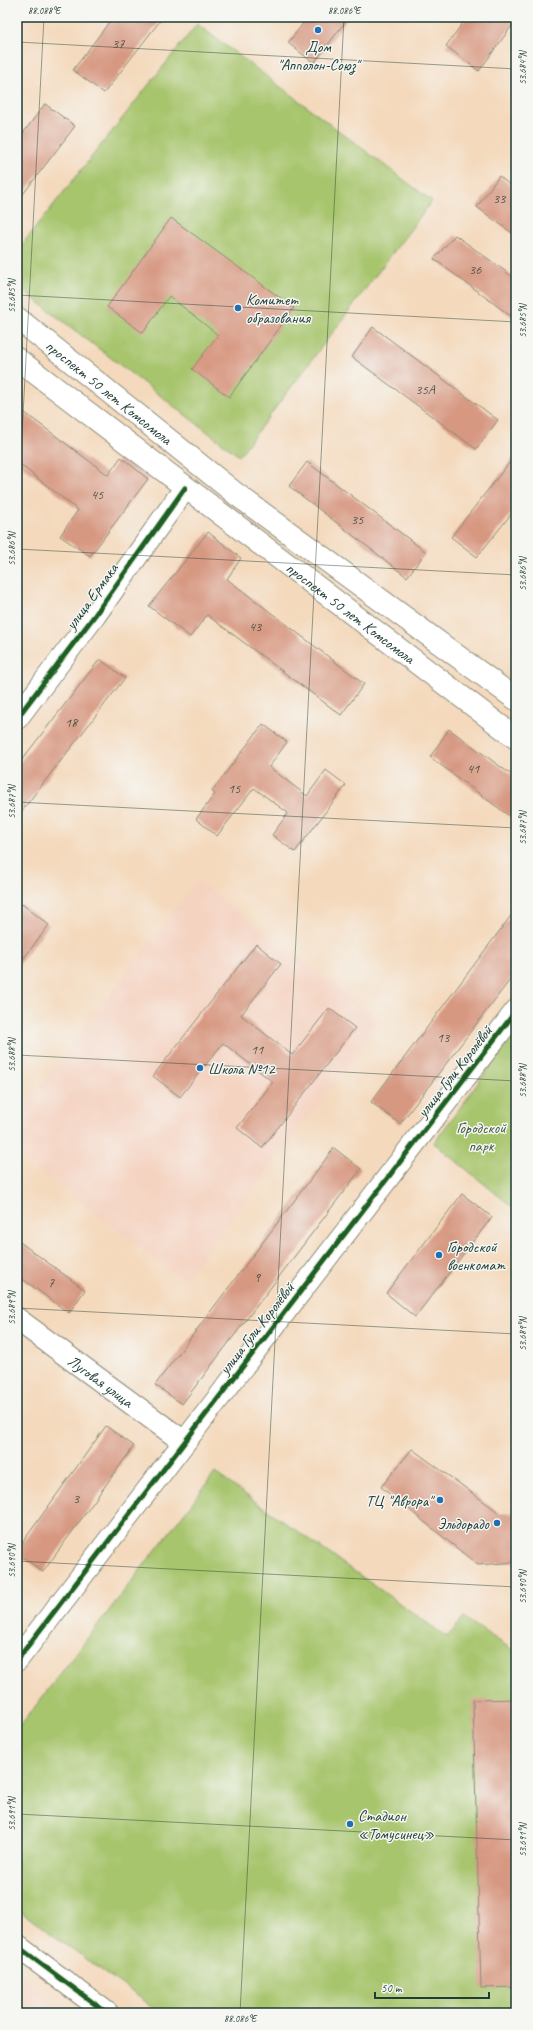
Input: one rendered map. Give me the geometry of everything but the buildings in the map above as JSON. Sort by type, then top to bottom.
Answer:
[{"type":"street","name":"проспект 50 лет Комсомола","points":[[17,318],[201,467],[516,699]]},
{"type":"street","name":"проспект 50 лет Комсомола","points":[[17,359],[516,738]]},
{"type":"street","points":[[185,488],[201,467]]},
{"type":"street","name":"улица Ермака","points":[[17,718],[95,615],[185,488]]},
{"type":"street","name":"улица Гули Королёвой","points":[[17,1660],[516,1011]]},
{"type":"street","name":"Луговая улица","points":[[17,1319],[184,1442]]},
{"type":"street","points":[[17,1946],[107,2013]]},
{"type":"shaded area","name":"Школа №12","points":[[197,880],[382,1021],[184,1281],[17,1154],[17,1116]]},
{"type":"shaded area","points":[[17,1973],[72,2013],[17,2013]]},
{"type":"green space","points":[[197,24],[432,201],[239,456],[17,286],[17,251]]},
{"type":"green space","name":"Городской парк","points":[[516,1031],[516,1210],[434,1143]]},
{"type":"green space","points":[[215,1473],[447,1637],[464,1618],[516,1652],[516,2013],[161,2013],[17,1909],[17,1730]]},
{"type":"cycle path","points":[[17,718],[95,615],[185,488]]},
{"type":"cycle path","points":[[17,1660],[516,1011]]},
{"type":"cycle path","points":[[17,1946],[107,2013]]},
{"type":"place","name":"Дом \"Апполон-Союз\"","points":[[318,30]]},
{"type":"place","name":"Комитет образования","points":[[238,308]]},
{"type":"place","name":"Школа №12","points":[[200,1068]]},
{"type":"place","name":"Городской военкомат","points":[[439,1255]]},
{"type":"place","name":"ТЦ \"Аврора\"","points":[[440,1500]]},
{"type":"place","name":"Эльдорадо","points":[[497,1523]]},
{"type":"place","name":"Стадион «Томусинец»","points":[[350,1824]]}]
